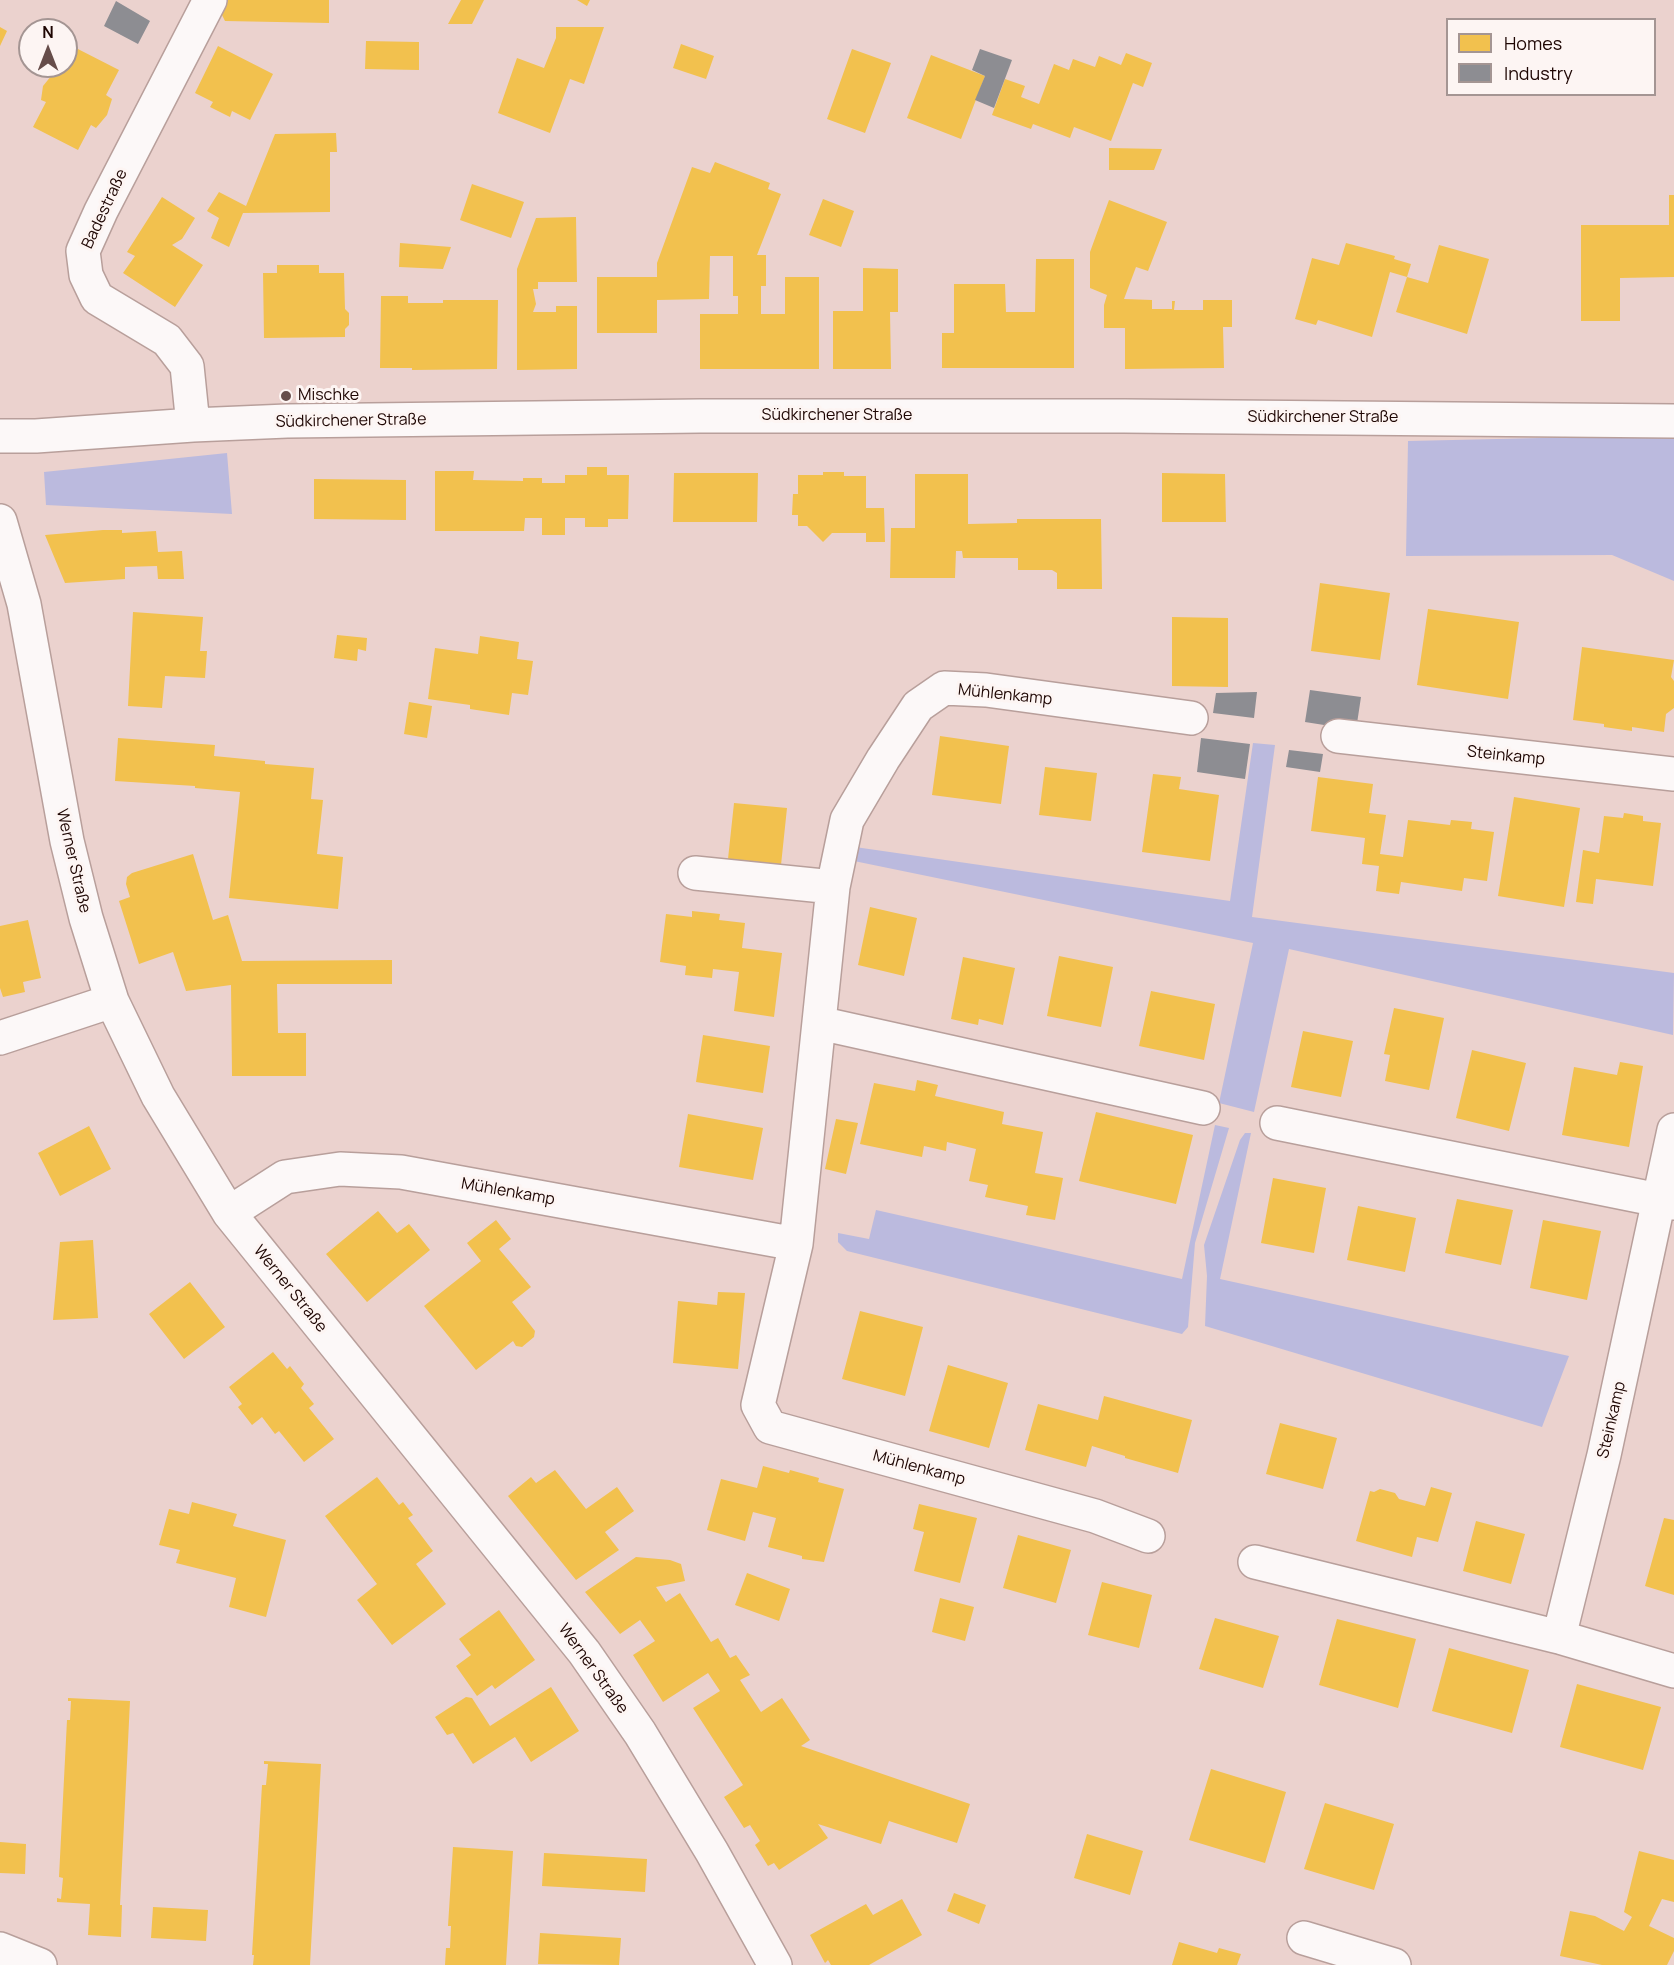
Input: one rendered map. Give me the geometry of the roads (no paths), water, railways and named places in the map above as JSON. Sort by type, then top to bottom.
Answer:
[{"type":"street","name":"Badestraße","points":[[193,425],[187,366],[167,340],[97,298],[86,275],[83,251],[101,211],[210,0]]},
{"type":"street","name":"Südkirchener Straße","points":[[0,436],[36,436],[287,421],[700,416],[1136,416],[1674,421]]},
{"type":"street","name":"Werner Straße","points":[[0,521],[24,604],[67,841],[86,918],[112,1001],[158,1096],[229,1213],[584,1652],[646,1743],[712,1852],[775,1965]]},
{"type":"street","name":"Mühlenkamp","points":[[1148,1536],[1095,1516],[770,1427],[758,1405],[796,1244],[833,887],[847,820],[918,706],[944,688],[986,690],[1191,718]]},
{"type":"street","name":"Steinkamp","points":[[1338,736],[1674,774]]},
{"type":"street","points":[[695,873],[833,887]]},
{"type":"street","points":[[0,1038],[112,1001]]},
{"type":"street","points":[[819,1023],[1068,1080],[1203,1108]]},
{"type":"street","points":[[1277,1123],[1667,1202]]},
{"type":"street","name":"Steinkamp","points":[[1559,1637],[1667,1202],[1674,1130]]},
{"type":"street","name":"Mühlenkamp","points":[[229,1213],[285,1177],[340,1169],[401,1172],[796,1244]]},
{"type":"street","points":[[1255,1562],[1559,1637],[1674,1671]]},
{"type":"street","points":[[1304,1938],[1394,1965]]},
{"type":"street","points":[[0,1949],[40,1965]]},
{"type":"place","name":"Mischke","points":[[286,396]]}]
